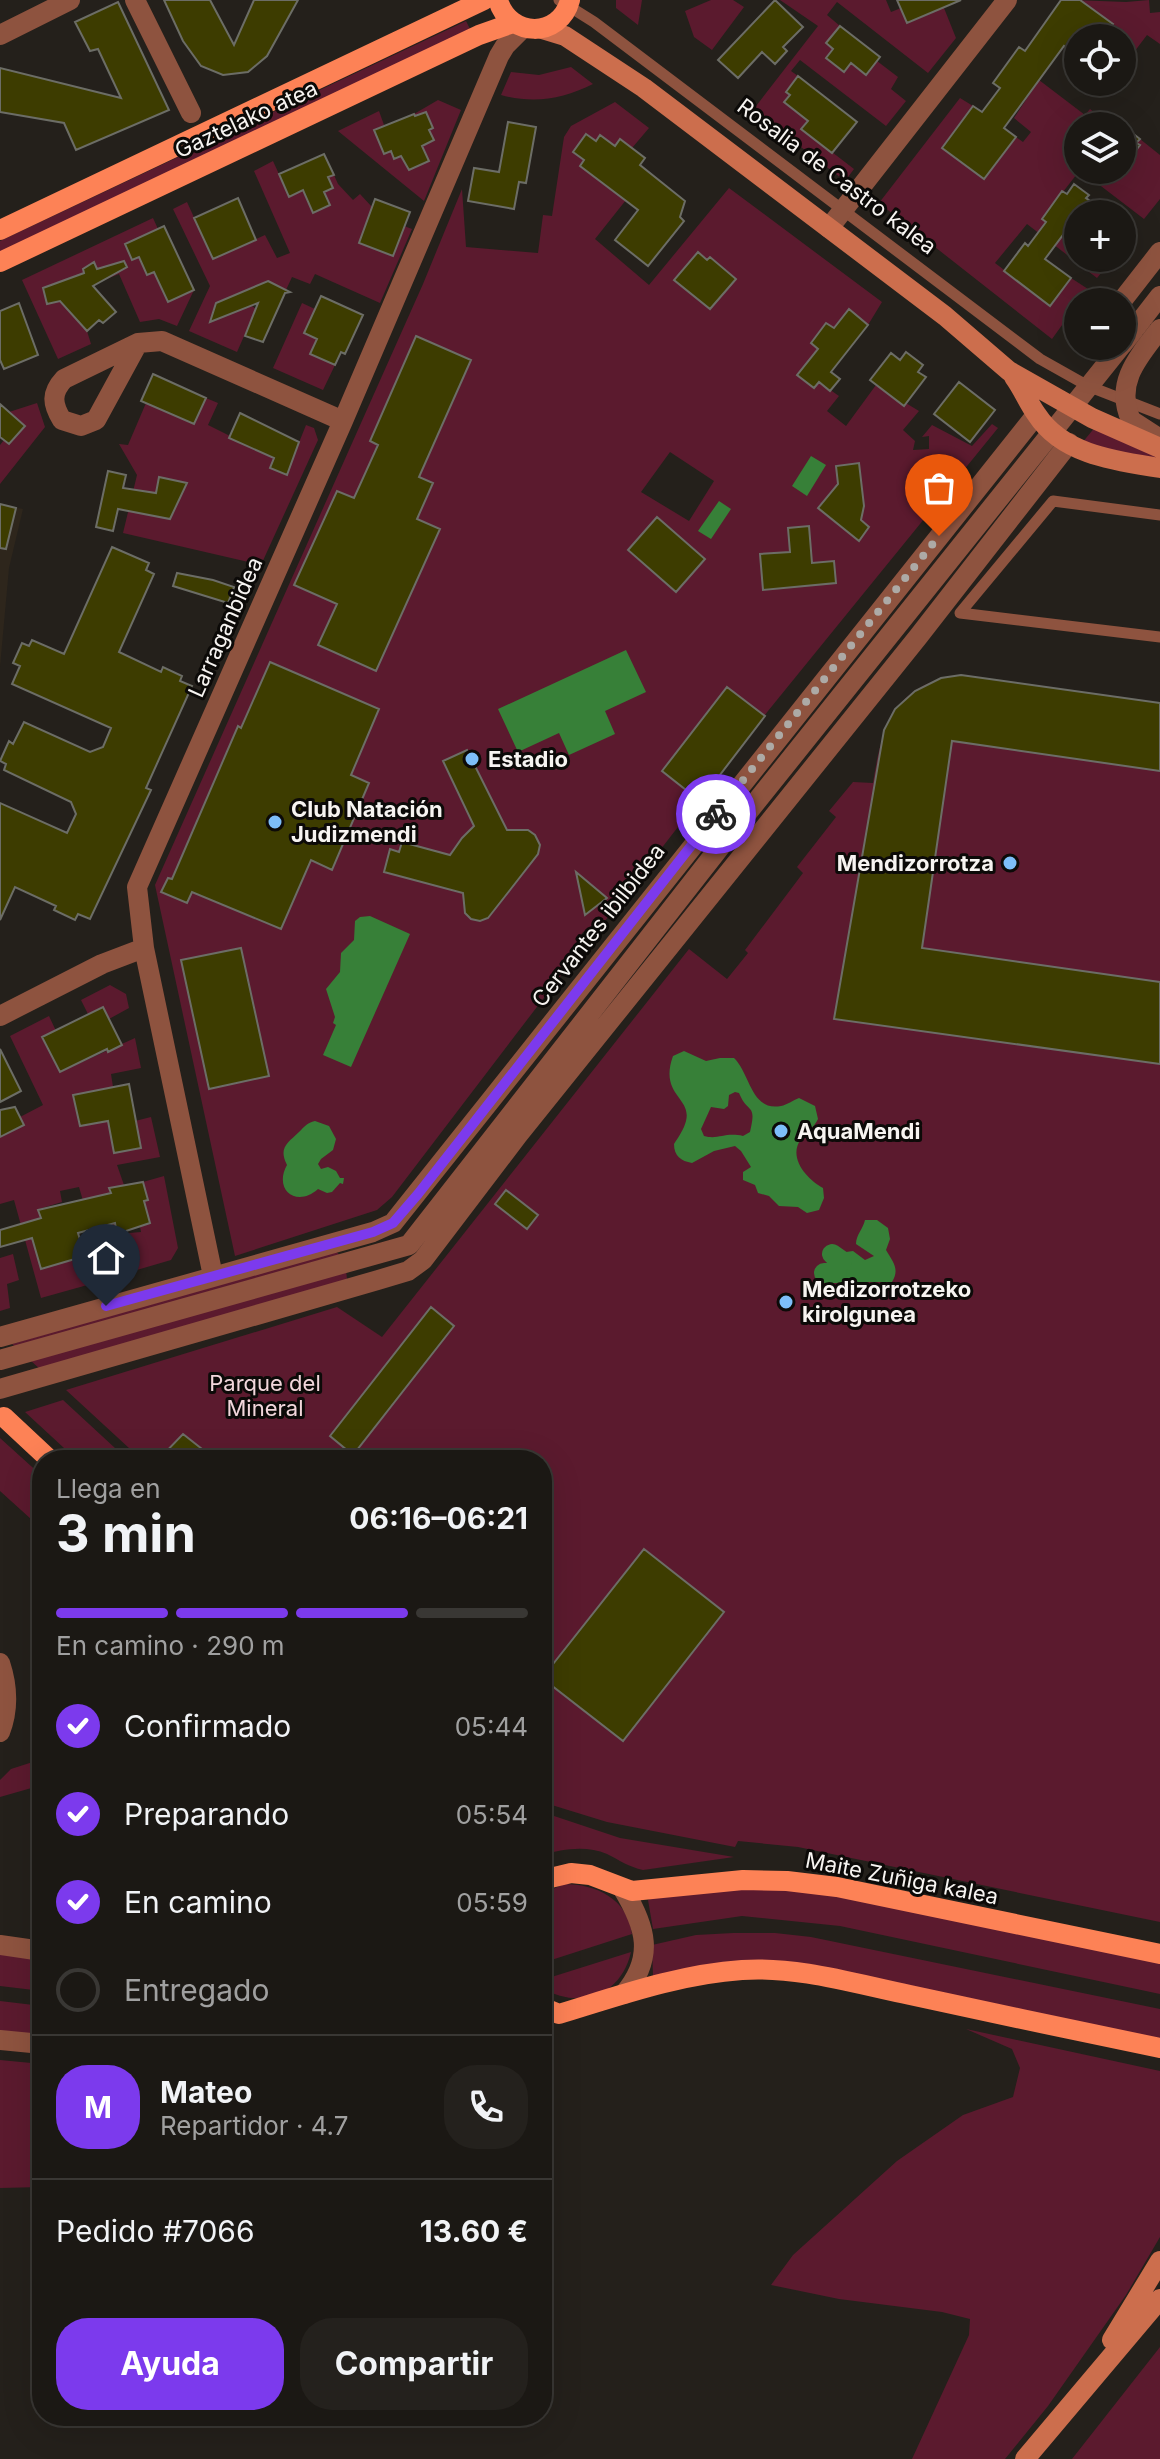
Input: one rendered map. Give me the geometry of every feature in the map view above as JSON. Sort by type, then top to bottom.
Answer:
[{"type":"main road","name":"Gaztelako atea","points":[[0,230],[484,0]]},
{"type":"main road","points":[[498,0],[502,10],[526,27]]},
{"type":"main road","name":"Gaztelako atea","points":[[0,262],[479,35],[555,23],[566,3]]},
{"type":"main road","points":[[4,1417],[39,1450]]},
{"type":"main road","name":"Maite Zuñiga kalea","points":[[552,1875],[590,1875],[623,1889],[643,1890],[743,1880],[837,1887],[1160,1954]]},
{"type":"main road","points":[[552,2013],[712,1974],[744,1970],[804,1974],[1160,2048]]},
{"type":"street","points":[[0,35],[70,0]]},
{"type":"street","points":[[135,0],[191,113]]},
{"type":"street","points":[[836,219],[1007,0]]},
{"type":"street","points":[[566,3],[577,43]]},
{"type":"street","name":"Rosalia de Castro kalea","points":[[526,27],[554,32],[577,43],[836,219],[1009,371],[1071,407],[1160,448]]},
{"type":"street","name":"Larraganbidea","points":[[213,1276],[144,948],[137,887],[343,421],[499,56],[505,46],[526,27]]},
{"type":"street","points":[[1132,288],[1160,252]]},
{"type":"street","points":[[1136,326],[1160,296]]},
{"type":"street","points":[[1157,338],[1128,373],[1126,402],[1134,424],[1160,439]]},
{"type":"street","points":[[138,343],[96,420],[81,426],[62,420],[53,396],[64,379],[138,343],[162,341],[343,421]]},
{"type":"street","points":[[0,1389],[408,1271],[416,1253],[720,847],[1109,360]]},
{"type":"street","name":"Rosalia de Castro kalea","points":[[1009,371],[1026,393],[1036,415],[1051,432],[1101,457],[1160,468]]},
{"type":"street","name":"Cervantes ibilbidea","points":[[0,1337],[373,1232],[393,1223],[1036,415]]},
{"type":"street","points":[[0,1360],[358,1260],[416,1253],[518,1135],[925,628],[1069,443]]},
{"type":"street","points":[[0,1016],[102,964],[144,948]]},
{"type":"street","points":[[342,1291],[373,1232]]},
{"type":"street","points":[[334,1243],[358,1260],[378,1280]]},
{"type":"street","points":[[0,1663],[6,1686],[7,1711],[0,1732]]},
{"type":"street","points":[[623,1889],[641,1923],[645,1940],[643,1961],[635,1980],[624,1994]]},
{"type":"street","points":[[0,1945],[32,1950]]},
{"type":"street","points":[[0,2040],[32,2043]]},
{"type":"street","points":[[1083,2388],[1160,2261]]},
{"type":"street","points":[[1025,2459],[1160,2299]]},
{"type":"lane","name":"Rosalia de Castro kalea","points":[[566,3],[836,219],[1027,350],[1088,386],[1160,414]]},
{"type":"lane","points":[[1160,515],[1053,501],[960,613],[1160,637]]},
{"type":"shaded area","points":[[811,456],[826,465],[807,496],[792,486]]},
{"type":"shaded area","points":[[719,501],[731,509],[711,539],[698,531]]},
{"type":"shaded area","points":[[0,504],[23,509],[9,568],[0,667]]},
{"type":"shaded area","points":[[626,650],[646,692],[605,711],[615,734],[569,755],[559,733],[518,752],[498,709]]},
{"type":"shaded area","points":[[370,916],[410,934],[351,1067],[323,1055],[336,1025],[326,989],[340,972],[341,953],[354,940],[355,921]]},
{"type":"shaded area","name":"AquaMendi","points":[[684,1051],[706,1061],[734,1058],[763,1103],[781,1106],[799,1098],[815,1106],[818,1119],[801,1139],[796,1154],[801,1168],[823,1188],[824,1198],[819,1210],[807,1213],[798,1207],[779,1206],[769,1196],[758,1193],[755,1185],[743,1180],[743,1172],[751,1167],[735,1146],[714,1151],[692,1163],[679,1157],[674,1144],[684,1127],[687,1113],[670,1079],[673,1056]],"holes":[[[739,1093],[752,1112],[750,1132],[743,1136],[704,1136],[701,1129],[711,1107],[724,1109],[728,1106],[729,1095]]]},
{"type":"shaded area","points":[[315,1121],[329,1126],[336,1139],[333,1150],[318,1164],[321,1169],[328,1167],[336,1171],[340,1178],[344,1178],[343,1184],[340,1183],[332,1192],[318,1189],[302,1197],[295,1196],[289,1194],[283,1182],[287,1165],[284,1150],[305,1126]]},
{"type":"shaded area","points":[[865,1220],[877,1220],[888,1228],[890,1239],[886,1250],[895,1266],[895,1273],[892,1282],[866,1282],[852,1291],[841,1284],[838,1274],[846,1252],[853,1251],[865,1260],[874,1256],[856,1244]]},
{"type":"green space","points":[[616,0],[642,0],[638,25],[616,8]]},
{"type":"green space","points":[[711,0],[733,0],[744,7],[712,50],[694,37],[685,11]]},
{"type":"green space","points":[[780,0],[886,0],[891,12],[901,8],[908,23],[936,11],[942,3],[956,38],[928,73],[837,2],[827,15],[840,26],[827,43],[833,49],[826,58],[844,72],[851,63],[866,75],[877,61],[898,77],[891,89],[906,101],[886,126],[800,60],[791,71],[798,76],[786,91],[790,95],[784,102],[808,121],[802,129],[854,169],[845,181],[753,110],[818,26]]},
{"type":"green space","points":[[1073,0],[1149,0],[1150,13],[1160,12],[1160,44],[1147,35],[1136,50],[1136,24],[1113,24],[1082,1]]},
{"type":"green space","points":[[466,21],[470,29],[0,253],[0,241]]},
{"type":"green space","points":[[571,67],[593,84],[548,98],[525,99],[501,95],[511,72],[539,75]]},
{"type":"green space","points":[[1039,80],[1081,112],[1064,112],[1064,184],[1069,184],[1042,219],[1064,236],[1064,253],[1027,224],[995,263],[1050,305],[1071,278],[1086,288],[1064,288],[1064,322],[1052,339],[879,203],[960,98],[973,106],[942,148],[984,179],[1016,137],[1023,142],[1031,132],[1014,118]]},
{"type":"green space","points":[[438,100],[461,110],[424,201],[338,131],[379,111],[384,125],[374,130],[384,154],[391,151],[395,159],[404,155],[408,168],[422,146],[414,114]]},
{"type":"green space","name":"Estadio","points":[[615,102],[649,128],[632,148],[621,139],[615,146],[586,135],[573,152],[584,160],[580,166],[626,200],[595,239],[649,285],[729,188],[882,302],[868,325],[848,310],[834,328],[826,323],[811,343],[818,349],[798,375],[819,382],[839,396],[827,411],[846,426],[876,385],[919,411],[903,430],[915,441],[913,450],[929,449],[929,436],[922,437],[932,425],[972,446],[992,424],[998,428],[768,711],[605,921],[582,933],[575,957],[392,1197],[377,1210],[235,1256],[155,885],[423,284],[462,189],[466,247],[538,253],[543,215],[552,216],[564,137],[571,126]],"holes":[[[670,452],[714,481],[689,521],[641,492]]]},
{"type":"green space","points":[[1140,139],[1160,155],[1160,199],[1144,219],[1136,213],[1136,200],[1119,200],[1098,184],[1136,184],[1136,150],[1139,146],[1136,143]]},
{"type":"green space","points":[[273,161],[289,196],[303,190],[313,213],[330,205],[324,192],[333,188],[328,177],[334,175],[353,200],[360,194],[372,207],[359,243],[404,226],[412,229],[380,303],[315,274],[310,284],[292,277],[286,290],[269,282],[216,303],[210,321],[252,306],[256,309],[237,352],[189,331],[210,286],[173,209],[187,202],[213,259],[237,238],[241,246],[265,235],[277,258],[290,253],[254,171]]},
{"type":"green space","points":[[153,218],[158,229],[139,257],[154,272],[168,302],[194,290],[177,326],[159,319],[140,322],[119,274],[104,280],[94,263],[83,269],[85,277],[77,275],[43,288],[47,304],[58,301],[57,297],[83,308],[74,316],[87,331],[91,344],[58,359],[22,280]]},
{"type":"green space","points":[[302,303],[315,309],[305,333],[317,339],[310,354],[335,365],[323,390],[273,368]]},
{"type":"green space","points":[[206,398],[218,403],[208,425],[274,458],[270,468],[286,475],[306,425],[314,428],[318,440],[261,565],[123,533],[137,475],[119,444],[128,445],[146,403],[193,424]]},
{"type":"green space","points":[[37,403],[45,427],[0,484],[0,445],[4,440],[9,444],[25,426],[9,412]]},
{"type":"green space","points":[[1096,426],[1160,454],[1160,463],[1082,443]]},
{"type":"green space","name":"Medizorrotzeko kirolgunea","points":[[961,675],[1160,703],[1160,1922],[798,1847],[738,1841],[735,1847],[607,1822],[552,1805],[552,1450],[131,1450],[66,1390],[337,1307],[382,1337],[689,949],[727,979],[803,873],[797,867],[836,817],[829,811],[853,782],[873,783],[881,743],[896,711],[921,687]]},
{"type":"green space","points":[[110,985],[126,994],[129,1008],[109,1019],[103,1007],[88,1014],[81,1000]]},
{"type":"green space","points":[[49,1016],[56,1031],[42,1038],[60,1072],[135,1038],[141,1068],[111,1074],[113,1087],[73,1096],[80,1126],[108,1121],[114,1153],[140,1148],[135,1121],[151,1117],[160,1157],[117,1165],[124,1185],[110,1188],[112,1196],[95,1197],[102,1226],[115,1223],[118,1234],[141,1232],[140,1226],[149,1223],[144,1201],[148,1199],[143,1182],[164,1176],[178,1248],[171,1260],[106,1279],[79,1187],[60,1191],[62,1202],[39,1209],[41,1218],[28,1222],[85,1256],[91,1284],[41,1298],[14,1200],[0,1204],[0,1137],[20,1117],[43,1105],[10,1036]]},
{"type":"green space","points":[[331,1248],[344,1261],[347,1280],[40,1369],[12,1344]]},
{"type":"green space","points":[[13,1254],[19,1280],[7,1284],[10,1308],[0,1311],[0,1258]]},
{"type":"green space","points":[[63,1400],[117,1450],[66,1450],[25,1412]]},
{"type":"green space","points":[[0,1438],[32,1467],[32,1520],[0,1491]]},
{"type":"green space","points":[[32,1762],[32,1788],[0,1797],[0,1780],[11,1769]]},
{"type":"green space","points":[[552,1815],[620,1838],[734,1857],[643,1870],[607,1854],[583,1849],[552,1853]]},
{"type":"green space","points":[[564,1884],[576,1885],[608,1896],[624,1911],[632,1934],[552,1960],[552,1889]]},
{"type":"green space","points":[[703,1889],[823,1890],[1160,1962],[1160,1994],[840,1926],[742,1916],[653,1929],[648,1900]]},
{"type":"green space","points":[[733,1933],[811,1937],[1160,2009],[1160,2042],[822,1969],[653,1976],[652,1945],[696,1935]]},
{"type":"green space","points":[[631,1952],[618,1979],[597,1995],[571,1998],[556,1995],[552,1993],[552,1977]]},
{"type":"green space","points":[[0,1954],[32,1958],[32,1990],[0,1986]]},
{"type":"green space","points":[[0,2001],[32,2005],[32,2037],[0,2033]]},
{"type":"green space","points":[[966,2029],[1160,2071],[1160,2237],[1126,2295],[1048,2406],[1005,2459],[912,2459],[969,2335],[970,2319],[771,2285],[793,2255],[897,2161],[963,2115],[1013,2097],[1020,2068],[1012,2049]]},
{"type":"green space","points":[[0,2060],[32,2063],[32,2187],[0,2188]]},
{"type":"green space","points":[[1160,2347],[1160,2459],[1072,2459]]},
{"type":"building","points":[[164,0],[210,0],[234,45],[254,0],[298,0],[267,56],[248,72],[223,75],[201,66],[183,41]]},
{"type":"building","points":[[775,0],[803,27],[783,47],[787,51],[775,64],[762,52],[738,78],[718,60]]},
{"type":"building","points":[[897,0],[961,0],[907,23]]},
{"type":"building","points":[[1061,0],[1080,0],[1113,24],[1064,24],[1064,46],[1004,128],[1016,137],[984,179],[942,148],[973,106],[982,112],[1000,88],[993,83],[1019,47],[1025,51]]},
{"type":"building","points":[[118,2],[169,110],[76,150],[64,123],[0,112],[0,68],[121,98],[98,49],[90,51],[75,22]]},
{"type":"building","points":[[840,26],[880,57],[866,75],[851,63],[844,72],[826,58],[833,49],[826,43]]},
{"type":"building","points":[[798,76],[857,122],[832,153],[801,129],[808,121],[784,102],[790,95],[786,92]]},
{"type":"building","points":[[426,112],[434,140],[422,146],[429,161],[409,170],[401,156],[394,159],[391,151],[384,154],[374,130]]},
{"type":"building","points":[[508,122],[536,127],[526,183],[519,182],[514,209],[468,201],[474,168],[499,172]]},
{"type":"building","points":[[586,134],[596,141],[600,135],[615,146],[620,139],[645,158],[640,165],[685,201],[680,217],[684,221],[648,266],[615,240],[638,210],[580,166],[584,160],[573,152]]},
{"type":"building","points":[[324,154],[334,175],[328,177],[333,188],[324,192],[330,205],[313,213],[303,190],[289,197],[279,174]]},
{"type":"building","points":[[1074,184],[1089,195],[1086,198],[1089,200],[1064,200],[1064,236],[1045,259],[1071,278],[1050,306],[1004,271],[1046,222],[1042,219],[1062,191],[1067,194]]},
{"type":"building","points":[[238,198],[256,240],[213,259],[194,218]]},
{"type":"building","points":[[375,199],[410,212],[393,256],[359,243]]},
{"type":"building","points":[[164,226],[194,290],[168,302],[154,272],[147,275],[139,257],[132,260],[125,244]]},
{"type":"building","points":[[698,252],[707,260],[710,257],[736,279],[710,309],[674,280]]},
{"type":"building","points":[[124,261],[127,267],[93,286],[116,312],[103,323],[99,320],[87,331],[60,301],[47,304],[43,288],[84,273],[83,269],[94,262],[97,269]]},
{"type":"building","points":[[268,281],[290,292],[285,293],[263,342],[245,336],[258,303],[210,322],[216,303]]},
{"type":"building","points":[[321,296],[363,315],[345,354],[341,352],[335,365],[310,354],[317,339],[304,333]]},
{"type":"building","points":[[19,303],[38,355],[4,369],[0,360],[0,311]]},
{"type":"building","points":[[849,309],[868,325],[831,372],[840,379],[830,391],[819,382],[814,388],[797,375],[818,349],[811,343],[826,323],[834,328]]},
{"type":"building","points":[[416,336],[471,360],[419,477],[433,483],[417,519],[440,529],[376,671],[318,645],[337,604],[294,585],[337,491],[354,498],[378,445],[370,441]]},
{"type":"building","points":[[906,352],[923,365],[918,372],[926,377],[904,406],[870,380],[891,353],[900,360]]},
{"type":"building","points":[[153,374],[206,398],[194,424],[141,401]]},
{"type":"building","points":[[959,382],[995,410],[970,442],[934,414]]},
{"type":"building","points":[[0,404],[25,426],[9,444],[0,437]]},
{"type":"building","points":[[240,413],[299,442],[287,475],[270,468],[274,458],[229,438]]},
{"type":"building","points":[[859,463],[864,506],[861,520],[869,527],[859,541],[818,508],[838,484],[836,466]]},
{"type":"building","points":[[108,471],[126,475],[123,488],[156,493],[159,477],[187,483],[170,519],[118,509],[113,531],[96,527]]},
{"type":"building","points":[[0,504],[16,508],[6,549],[0,548]]},
{"type":"building","points":[[657,517],[705,559],[676,592],[628,550]]},
{"type":"building","points":[[809,526],[812,563],[834,561],[836,583],[763,590],[760,554],[790,552],[788,528]]},
{"type":"building","points":[[112,547],[149,563],[146,570],[154,574],[119,652],[161,672],[163,667],[182,676],[180,681],[192,686],[146,788],[151,790],[90,919],[78,914],[75,920],[54,910],[56,906],[15,887],[0,920],[0,803],[67,833],[76,814],[71,802],[4,770],[6,764],[0,761],[9,741],[13,744],[24,722],[90,752],[103,747],[111,728],[12,684],[20,666],[13,663],[22,643],[29,646],[32,640],[64,654]]},
{"type":"building","points":[[177,573],[234,587],[228,603],[173,586]]},
{"type":"building","name":"Club Natación Judizmendi","points":[[270,662],[379,709],[351,775],[369,783],[332,870],[311,860],[281,929],[192,892],[187,903],[161,892],[168,878],[172,879],[238,726],[241,728]]},
{"type":"building","points":[[961,675],[1160,703],[1160,771],[952,741],[922,948],[1160,982],[1160,1064],[834,1019],[884,730],[895,709],[915,691],[941,678]]},
{"type":"building","points":[[727,687],[765,716],[700,801],[662,771]]},
{"type":"building","points":[[467,750],[507,830],[528,830],[540,845],[538,854],[488,918],[480,921],[471,919],[465,913],[463,893],[384,872],[390,849],[399,852],[402,842],[450,855],[474,826],[443,761]]},
{"type":"building","points":[[576,872],[607,898],[585,915]]},
{"type":"building","points":[[241,948],[269,1076],[209,1089],[181,960]]},
{"type":"building","points":[[103,1007],[122,1045],[60,1072],[42,1037]]},
{"type":"building","points":[[0,1049],[21,1091],[0,1102]]},
{"type":"building","points":[[129,1084],[141,1148],[114,1153],[108,1121],[80,1126],[73,1095]]},
{"type":"building","points":[[15,1107],[24,1125],[0,1137],[0,1110]]},
{"type":"building","points":[[143,1182],[150,1223],[117,1234],[115,1223],[78,1233],[85,1256],[41,1269],[32,1238],[0,1247],[0,1230],[41,1218],[38,1210],[111,1193],[109,1188]]},
{"type":"building","points":[[506,1190],[538,1215],[527,1229],[495,1204]]},
{"type":"building","points":[[431,1307],[454,1326],[357,1450],[347,1450],[330,1436]]},
{"type":"building","points":[[183,1434],[203,1450],[168,1450]]},
{"type":"building","points":[[644,1549],[724,1612],[623,1741],[552,1686],[552,1665]]},
{"type":"waterway","points":[[832,1254],[842,1261]]},
{"type":"waterway","points":[[824,1273],[837,1273]]},
{"type":"way so far","points":[[716,814],[939,536]]},
{"type":"place","name":"Estadio","points":[[472,759]]},
{"type":"place","name":"Club Natación Judizmendi","points":[[275,822]]},
{"type":"place","name":"Mendizorrotza","points":[[1010,863]]},
{"type":"place","name":"AquaMendi","points":[[781,1131]]},
{"type":"place","name":"Medizorrotzeko kirolgunea","points":[[786,1302]]},
{"type":"route","points":[[106,1306],[373,1232],[393,1223],[716,814]]},
{"type":"park label","name":"Parque del Mineral","points":[[265,1396]]}]
